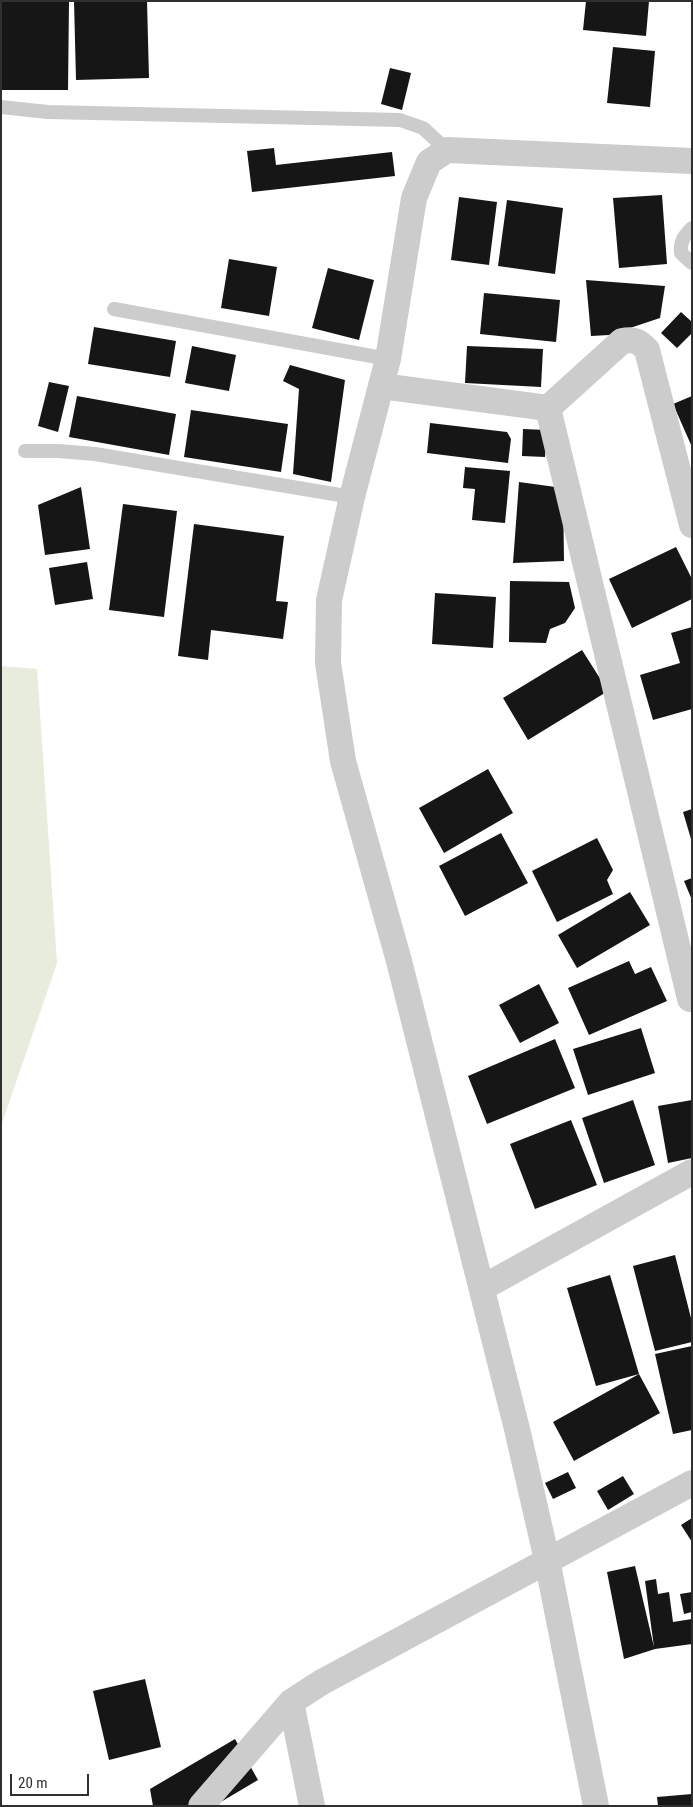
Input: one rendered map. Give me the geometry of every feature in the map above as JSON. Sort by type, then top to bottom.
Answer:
[{"type":"street","points":[[596,1806],[547,1560],[517,1429],[399,961],[343,761],[328,663],[329,609],[352,497],[388,359],[414,198],[429,162],[447,150],[692,161]]},
{"type":"street","points":[[381,386],[548,408],[622,341],[632,340],[640,342],[647,350],[692,525]]},
{"type":"street","points":[[548,408],[690,999]]},
{"type":"street","points":[[482,1288],[692,1172]]},
{"type":"street","points":[[202,1806],[291,1702],[322,1682],[692,1483]]},
{"type":"street","points":[[291,1702],[312,1806]]},
{"type":"lane","points":[[1,107],[48,112],[400,120],[423,128],[447,150]]},
{"type":"lane","points":[[692,228],[682,238],[680,245],[681,253],[692,263]]},
{"type":"lane","points":[[114,309],[388,359]]},
{"type":"lane","points":[[25,451],[95,454],[352,497]]},
{"type":"shaded area","points":[[1,666],[37,669],[57,963],[1,1126]]},
{"type":"building","points":[[1,1],[69,1],[68,90],[1,90]]},
{"type":"building","points":[[74,1],[147,1],[149,78],[76,80]]},
{"type":"building","points":[[586,1],[649,1],[646,36],[583,30]]},
{"type":"building","points":[[613,47],[655,51],[650,107],[607,103]]},
{"type":"building","points":[[390,68],[411,73],[402,110],[381,104]]},
{"type":"building","points":[[274,148],[276,165],[392,152],[395,176],[252,192],[247,151]]},
{"type":"building","points":[[662,195],[667,264],[619,268],[613,198]]},
{"type":"building","points":[[459,197],[497,202],[489,265],[451,260]]},
{"type":"building","points":[[507,200],[563,208],[555,274],[498,266]]},
{"type":"building","points":[[229,259],[277,267],[269,316],[221,308]]},
{"type":"building","points":[[328,268],[374,280],[359,340],[312,328]]},
{"type":"building","points":[[586,280],[665,286],[660,318],[609,335],[591,336]]},
{"type":"building","points":[[484,293],[560,300],[556,342],[480,334]]},
{"type":"building","points":[[681,312],[692,322],[692,333],[677,348],[661,333]]},
{"type":"building","points":[[94,327],[176,341],[170,377],[88,364]]},
{"type":"building","points":[[192,346],[236,355],[229,391],[185,383]]},
{"type":"building","points":[[467,346],[543,349],[541,387],[465,383]]},
{"type":"building","points":[[290,365],[345,380],[331,482],[293,474],[299,389],[283,381]]},
{"type":"building","points":[[49,382],[69,386],[58,432],[38,426]]},
{"type":"building","points":[[77,396],[176,414],[169,455],[69,437]]},
{"type":"building","points":[[692,396],[692,447],[673,404]]},
{"type":"building","points":[[191,410],[288,424],[281,472],[184,457]]},
{"type":"building","points":[[430,423],[507,432],[511,439],[508,463],[427,453]]},
{"type":"building","points":[[523,429],[547,430],[545,457],[522,456]]},
{"type":"building","points":[[465,467],[510,471],[505,523],[472,520],[475,489],[463,488]]},
{"type":"building","points":[[519,482],[563,488],[564,561],[513,563]]},
{"type":"building","points":[[81,487],[90,549],[45,555],[38,505]]},
{"type":"building","points":[[123,504],[177,511],[164,617],[109,610]]},
{"type":"building","points":[[194,524],[284,536],[276,601],[288,602],[283,639],[211,630],[208,660],[178,656]]},
{"type":"building","points":[[676,547],[692,579],[692,599],[632,628],[609,579]]},
{"type":"building","points":[[87,562],[93,599],[55,605],[49,568]]},
{"type":"building","points":[[510,581],[569,582],[575,608],[565,623],[550,629],[546,643],[509,642]]},
{"type":"building","points":[[435,593],[496,597],[493,648],[432,644]]},
{"type":"building","points":[[692,627],[692,709],[653,720],[640,675],[680,663],[671,633]]},
{"type":"building","points":[[582,650],[608,691],[528,740],[503,698]]},
{"type":"building","points":[[488,769],[513,813],[444,853],[419,808]]},
{"type":"building","points":[[692,809],[692,839],[691,839],[683,812]]},
{"type":"building","points":[[501,833],[528,883],[465,916],[439,866]]},
{"type":"building","points":[[597,838],[613,870],[607,880],[613,894],[557,922],[532,871]]},
{"type":"building","points":[[692,878],[692,900],[684,881]]},
{"type":"building","points":[[630,892],[650,925],[577,968],[558,935]]},
{"type":"building","points":[[629,961],[635,974],[651,967],[667,1001],[589,1035],[568,988]]},
{"type":"building","points":[[539,984],[559,1023],[520,1043],[499,1005]]},
{"type":"building","points":[[641,1028],[655,1073],[588,1095],[573,1049]]},
{"type":"building","points":[[555,1039],[575,1088],[487,1124],[468,1076]]},
{"type":"building","points":[[633,1100],[655,1165],[604,1183],[582,1118]]},
{"type":"building","points":[[692,1100],[692,1158],[668,1163],[658,1106]]},
{"type":"building","points":[[571,1120],[597,1185],[535,1209],[510,1144]]},
{"type":"building","points":[[675,1255],[692,1322],[692,1342],[655,1351],[633,1266]]},
{"type":"building","points":[[610,1275],[639,1374],[596,1386],[567,1288]]},
{"type":"building","points":[[692,1346],[692,1430],[673,1434],[655,1354]]},
{"type":"building","points":[[639,1374],[660,1413],[574,1461],[553,1422]]},
{"type":"building","points":[[568,1472],[576,1488],[553,1499],[545,1483]]},
{"type":"building","points":[[623,1476],[634,1494],[608,1510],[597,1491]]},
{"type":"building","points":[[692,1518],[692,1542],[681,1525]]},
{"type":"building","points":[[635,1566],[654,1647],[645,1581],[656,1579],[658,1594],[669,1592],[673,1622],[692,1619],[692,1644],[655,1649],[624,1659],[607,1572]]},
{"type":"building","points":[[692,1592],[692,1612],[684,1614],[680,1594]]},
{"type":"building","points":[[145,1679],[161,1747],[109,1760],[93,1691]]},
{"type":"building","points":[[235,1739],[258,1780],[214,1806],[153,1806],[150,1789]]},
{"type":"building","points":[[692,1794],[692,1806],[658,1806],[657,1797]]}]
